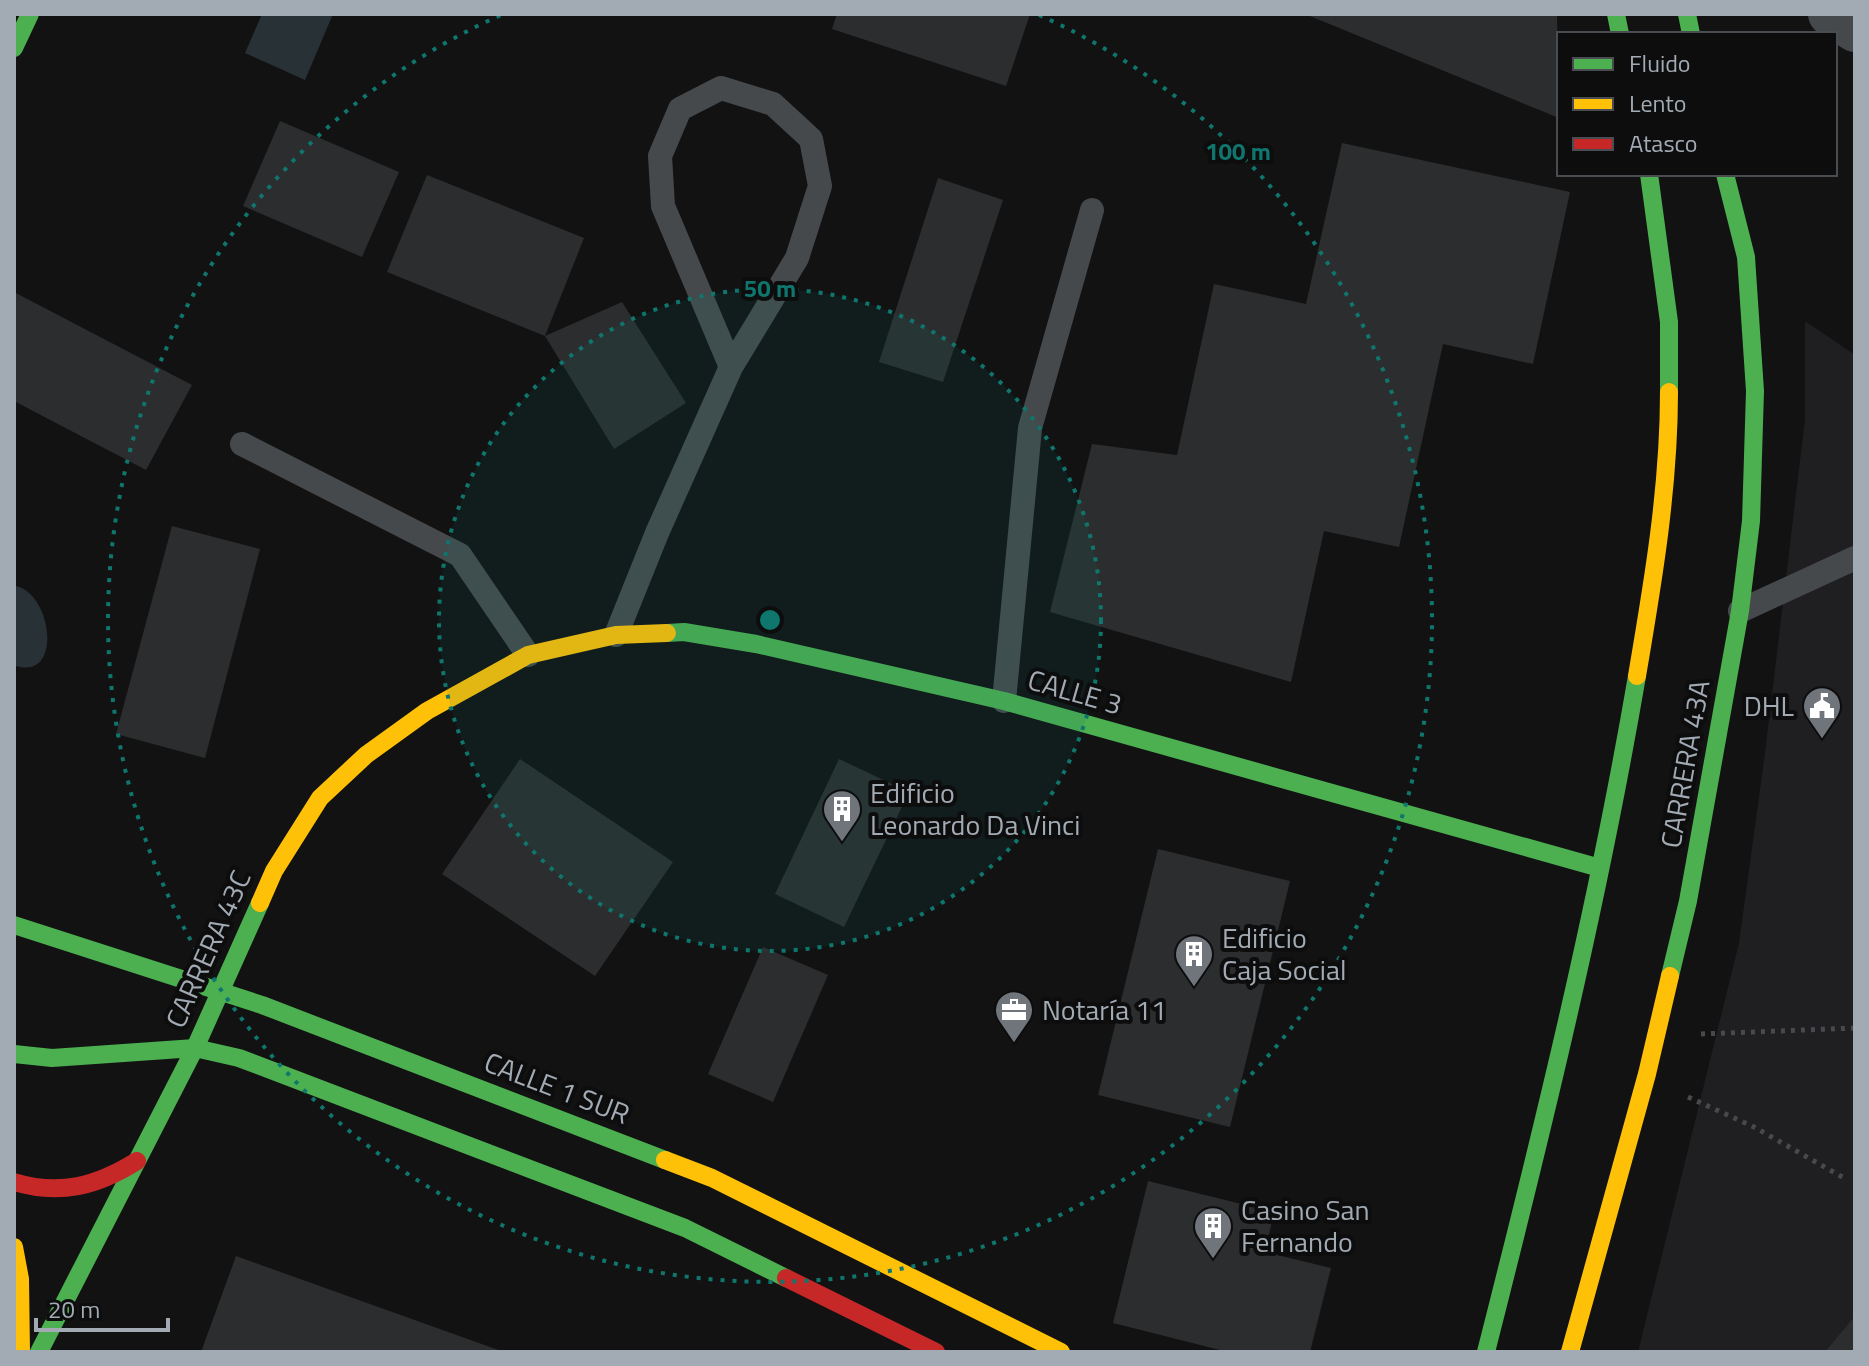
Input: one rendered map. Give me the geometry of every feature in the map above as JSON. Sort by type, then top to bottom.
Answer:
[{"type":"street","points":[[14,48],[30,14]]},
{"type":"street","points":[[1830,14],[1855,30]]},
{"type":"street","points":[[1486,1352],[1560,1060],[1643,647],[1663,509],[1669,447],[1669,322],[1649,176]]},
{"type":"street","name":"CARRERA 43A","points":[[1570,1352],[1647,1074],[1688,901],[1740,611],[1751,521],[1755,391],[1746,257],[1726,176]]},
{"type":"street","name":"CALLE 3","points":[[528,655],[616,635],[684,632],[713,637],[1004,701],[1600,868]]},
{"type":"street","name":"CARRERA 43C","points":[[39,1352],[195,1048],[274,871],[320,798],[366,755],[427,711],[528,655]]},
{"type":"street","name":"CALLE 1 SUR","points":[[14,925],[262,1005],[712,1178],[1061,1352]]},
{"type":"street","points":[[14,1054],[52,1058],[195,1048],[239,1058],[685,1228],[936,1352]]},
{"type":"street","points":[[14,1182],[50,1190],[81,1188],[111,1178],[137,1161]]},
{"type":"street","points":[[14,1247],[20,1279],[21,1352]]},
{"type":"lane","points":[[616,635],[657,533],[731,367],[797,258],[820,186],[811,139],[773,104],[721,88],[680,109],[660,156],[663,206],[731,367]]},
{"type":"lane","points":[[1004,701],[1030,428],[1092,210]]},
{"type":"lane","points":[[242,444],[460,555],[528,655]]},
{"type":"lane","points":[[1740,611],[1855,558]]},
{"type":"path","points":[[1696,1034],[1855,1028]]},
{"type":"path","points":[[1683,1095],[1754,1127],[1844,1178]]},
{"type":"shaded area","points":[[262,14],[333,14],[305,80],[245,53]]},
{"type":"shaded area","points":[[1805,321],[1855,355],[1855,1352],[1638,1352],[1739,943],[1805,419]]},
{"type":"shaded area","points":[[16,586],[28,592],[38,604],[47,634],[41,661],[31,667],[16,666],[14,662]]},
{"type":"building","points":[[837,14],[1030,14],[1006,86],[832,29]]},
{"type":"building","points":[[1305,14],[1557,14],[1557,117]]},
{"type":"building","points":[[280,121],[399,172],[362,257],[243,206]]},
{"type":"building","points":[[1342,143],[1570,192],[1533,364],[1443,344],[1399,547],[1324,531],[1291,682],[1050,612],[1092,444],[1177,455],[1214,284],[1306,304]]},
{"type":"building","points":[[427,175],[584,238],[545,336],[387,272]]},
{"type":"building","points":[[938,178],[1003,200],[943,382],[879,362]]},
{"type":"building","points":[[14,292],[192,385],[146,470],[14,401]]},
{"type":"building","points":[[622,302],[686,403],[614,449],[545,336]]},
{"type":"building","points":[[172,526],[260,549],[205,758],[116,734]]},
{"type":"building","points":[[520,759],[673,862],[595,976],[442,874]]},
{"type":"building","name":"Edificio Leonardo Da Vinci","points":[[839,759],[909,792],[844,927],[775,894]]},
{"type":"building","name":"Edificio Caja Social","points":[[1158,849],[1290,881],[1230,1127],[1098,1095]]},
{"type":"building","points":[[763,947],[828,975],[773,1102],[708,1074]]},
{"type":"building","name":"Casino San Fernando","points":[[1148,1181],[1274,1212],[1265,1252],[1331,1268],[1310,1352],[1228,1352],[1113,1323]]},
{"type":"building","points":[[236,1256],[504,1352],[201,1352]]},
{"type":"building","points":[[1855,1316],[1855,1352],[1825,1352]]},
{"type":"traffic: fast","points":[[14,48],[30,14]]},
{"type":"traffic: fast","points":[[1616,14],[1620,32]]},
{"type":"traffic: fast","points":[[1687,14],[1691,32]]},
{"type":"traffic: fast","points":[[1649,176],[1669,322],[1669,392]]},
{"type":"traffic: fast","points":[[1670,976],[1688,901],[1740,611],[1751,521],[1755,391],[1746,257],[1726,176]]},
{"type":"traffic: fast","points":[[667,633],[684,632],[756,644],[1004,701],[1600,868]]},
{"type":"traffic: fast","points":[[1486,1352],[1568,1016],[1605,846],[1637,676]]},
{"type":"traffic: fast","points":[[39,1352],[195,1048],[260,903]]},
{"type":"traffic: fast","points":[[14,925],[262,1005],[665,1160]]},
{"type":"traffic: fast","points":[[14,1054],[52,1058],[195,1048],[239,1058],[685,1228],[786,1278]]},
{"type":"traffic: slow","points":[[1637,676],[1663,499],[1669,392]]},
{"type":"traffic: slow","points":[[260,903],[274,871],[320,798],[366,755],[427,711],[528,655],[616,635],[667,633]]},
{"type":"traffic: slow","points":[[1570,1352],[1647,1074],[1670,976]]},
{"type":"traffic: slow","points":[[665,1160],[712,1178],[1061,1352]]},
{"type":"traffic: slow","points":[[14,1247],[20,1279],[21,1352]]},
{"type":"traffic: jam","points":[[14,1182],[47,1188],[78,1186],[107,1177],[137,1161]]},
{"type":"traffic: jam","points":[[786,1278],[936,1352]]},
{"type":"place","name":"DHL","points":[[1822,740]]},
{"type":"place","name":"Edificio Leonardo Da Vinci","points":[[842,843]]},
{"type":"place","name":"Edificio Caja Social","points":[[1194,988]]},
{"type":"place","name":"Notaría 11","points":[[1014,1044]]},
{"type":"place","name":"Casino San Fernando","points":[[1213,1260]]}]
